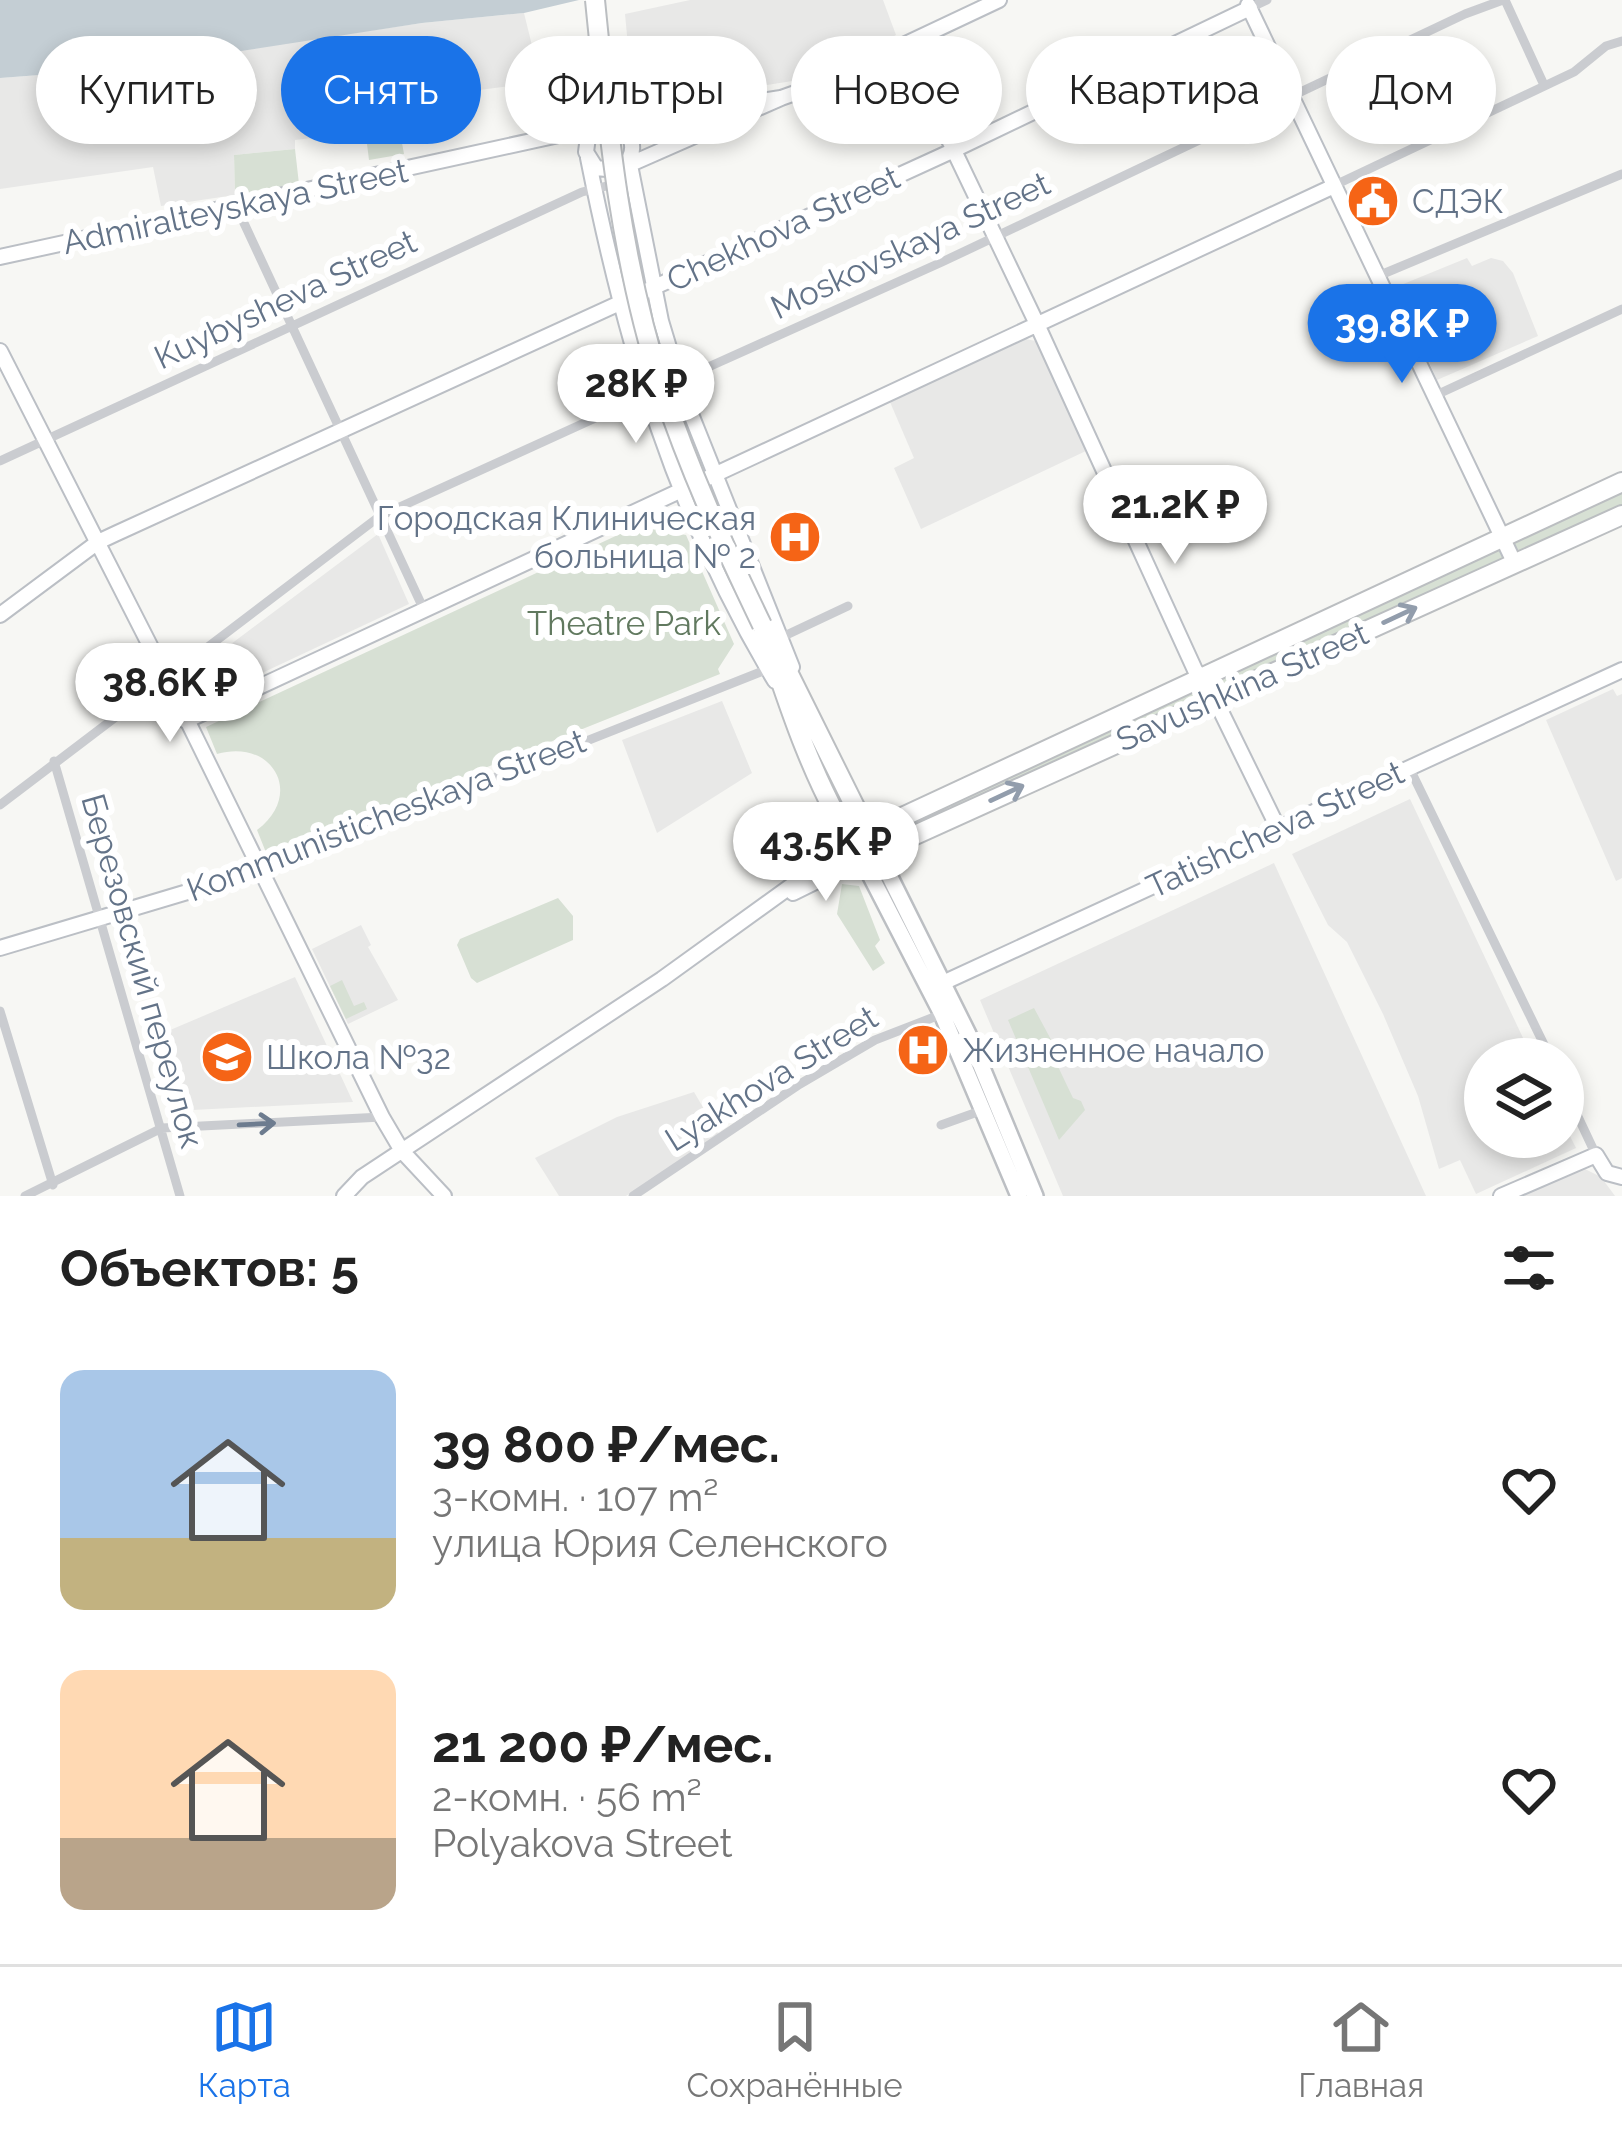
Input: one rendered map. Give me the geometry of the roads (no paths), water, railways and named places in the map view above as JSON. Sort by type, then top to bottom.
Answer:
[{"type":"highway","points":[[595,0],[609,149],[646,333],[704,501],[865,847]]},
{"type":"highway","name":"Savushkina Street","points":[[865,847],[945,794],[1622,482]]},
{"type":"highway","name":"Savushkina Street","points":[[865,847],[956,817],[1622,515]]},
{"type":"highway","points":[[945,794],[956,817]]},
{"type":"main road","points":[[865,847],[937,986],[1035,1196]]},
{"type":"main road","points":[[937,986],[942,1014],[1019,1196]]},
{"type":"street","points":[[925,36],[999,0]]},
{"type":"street","points":[[1263,36],[1248,4],[1268,0]]},
{"type":"street","points":[[1504,0],[1544,85]]},
{"type":"street","name":"Moskovskaya Street","points":[[1302,93],[1465,14],[1504,0]]},
{"type":"street","name":"Chekhova Street","points":[[0,615],[98,542],[952,151],[1248,4]]},
{"type":"street","points":[[186,721],[1332,187],[1574,72],[1606,46],[1622,41]]},
{"type":"street","points":[[572,144],[602,170],[627,169],[791,94]]},
{"type":"street","name":"Admiralteyskaya Street","points":[[767,100],[781,98]]},
{"type":"street","points":[[1302,120],[1514,562]]},
{"type":"street","name":"Admiralteyskaya Street","points":[[0,257],[522,144]]},
{"type":"street","points":[[588,144],[618,304],[644,395],[714,568],[768,669],[795,698]]},
{"type":"street","points":[[630,144],[627,169],[679,380],[781,638],[795,698]]},
{"type":"street","points":[[949,144],[1195,670],[1216,701],[1278,827]]},
{"type":"street","name":"Moskovskaya Street","points":[[0,806],[380,516],[1192,144]]},
{"type":"street","name":"Kuybysheva Street","points":[[0,460],[627,169]]},
{"type":"street","points":[[1378,276],[1622,174]]},
{"type":"street","points":[[237,208],[424,610]]},
{"type":"street","points":[[1434,396],[1622,309]]},
{"type":"street","points":[[0,351],[382,1117],[402,1151],[445,1196]]},
{"type":"street","points":[[781,638],[848,606]]},
{"type":"street","name":"Kommunisticheskaya Street","points":[[0,948],[261,871],[768,669]]},
{"type":"street","name":"Tatishcheva Street","points":[[937,986],[1622,670]]},
{"type":"street","name":"Березовский переулок","points":[[54,761],[180,1196]]},
{"type":"street","points":[[1409,767],[1541,1038]]},
{"type":"street","points":[[344,1196],[362,1177],[865,847]]},
{"type":"street","points":[[0,1011],[53,1185]]},
{"type":"street","name":"Lyakhova Street","points":[[633,1196],[800,1084],[875,1040],[942,1014]]},
{"type":"street","points":[[941,1125],[983,1110]]},
{"type":"street","points":[[25,1196],[162,1128],[382,1117]]},
{"type":"street","points":[[1584,1128],[1607,1173],[1622,1177]]},
{"type":"street","points":[[1501,1196],[1597,1155]]},
{"type":"place","name":"СДЭК","points":[[1373,201]]},
{"type":"place","name":"Городская Клиническая больница № 2","points":[[795,537]]},
{"type":"place","name":"Жизненное начало","points":[[923,1050]]},
{"type":"place","name":"Школа №32","points":[[227,1057]]},
{"type":"park label","name":"Theatre Park","points":[[624,623]]}]
